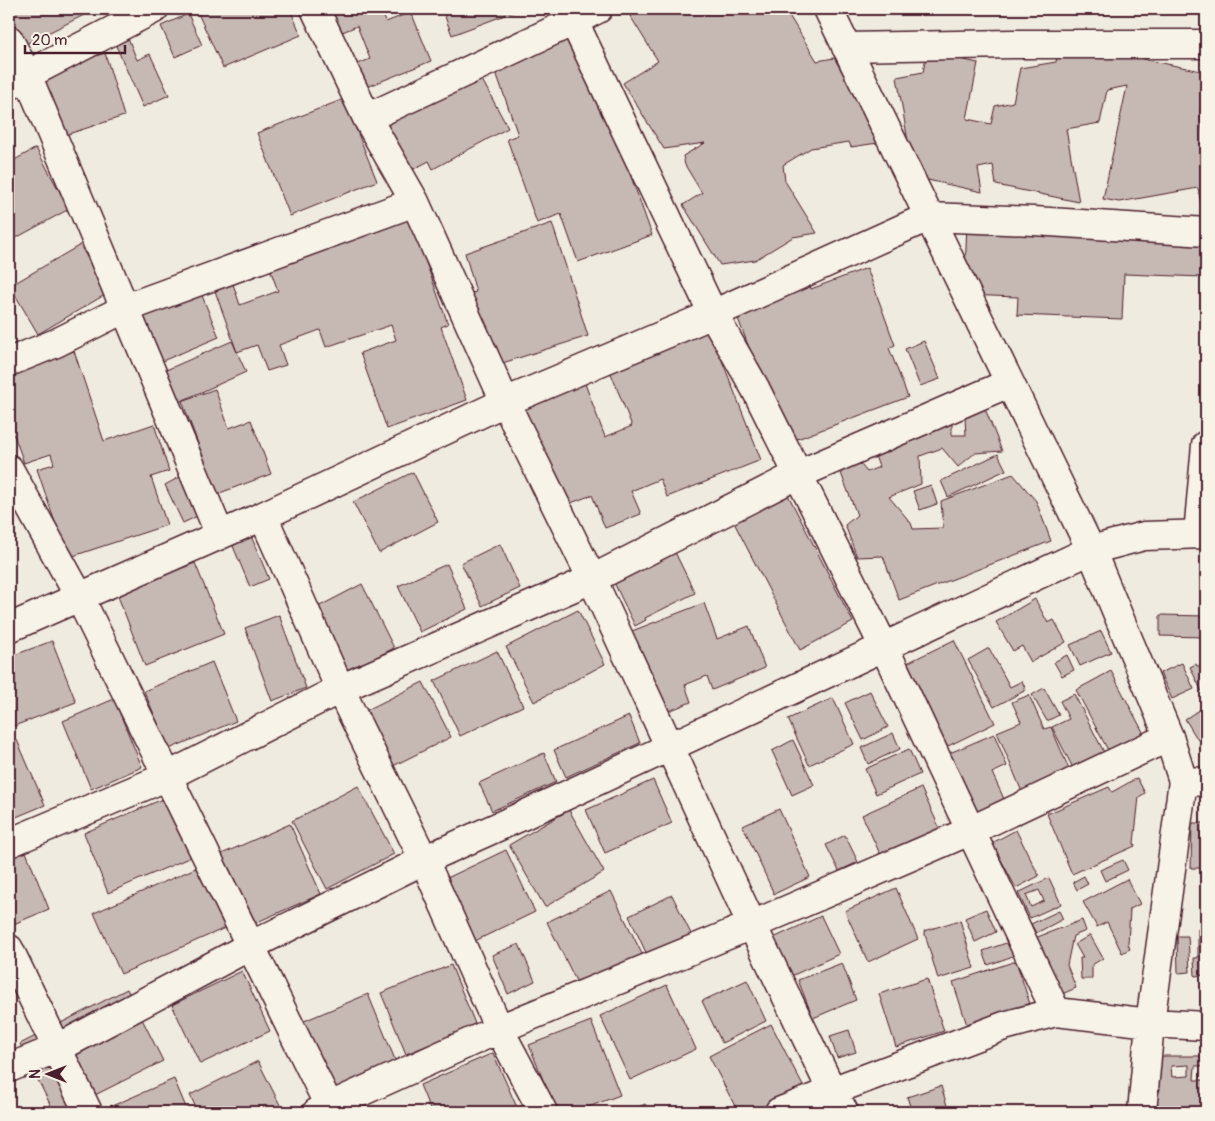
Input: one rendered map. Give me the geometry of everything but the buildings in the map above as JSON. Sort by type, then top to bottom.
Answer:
[{"type":"street","points":[[18,80],[154,9]]},
{"type":"street","points":[[315,9],[367,118],[414,202],[505,402],[592,579],[752,925],[838,1101]]},
{"type":"street","points":[[367,118],[571,15],[598,9]]},
{"type":"street","points":[[831,10],[846,47],[1091,550],[1169,737],[1195,782],[1150,1023],[1142,1112]]},
{"type":"street","points":[[571,15],[714,314],[755,388],[884,647],[972,830],[1056,1012]]},
{"type":"street","points":[[9,40],[18,80],[126,308],[220,535]]},
{"type":"street","points":[[846,47],[1012,44],[1206,44]]},
{"type":"street","points":[[9,362],[56,343],[126,308],[414,202]]},
{"type":"street","points":[[9,628],[264,516],[505,402],[714,314],[928,217],[1034,221],[1206,232]]},
{"type":"street","points":[[9,843],[166,776],[340,689],[592,579],[797,475],[1008,383]]},
{"type":"street","points":[[9,1068],[58,1048],[250,946],[424,860],[1091,550],[1144,536],[1202,534],[1206,445]]},
{"type":"street","points":[[9,469],[79,596],[250,946],[326,1110],[500,1029],[752,925],[972,830],[1169,737]]},
{"type":"street","points":[[264,516],[340,689],[424,860],[500,1029],[543,1112]]},
{"type":"street","points":[[9,949],[88,1112]]},
{"type":"street","points":[[779,1112],[838,1101],[1004,1026],[1056,1012],[1150,1023],[1206,1026]]}]
